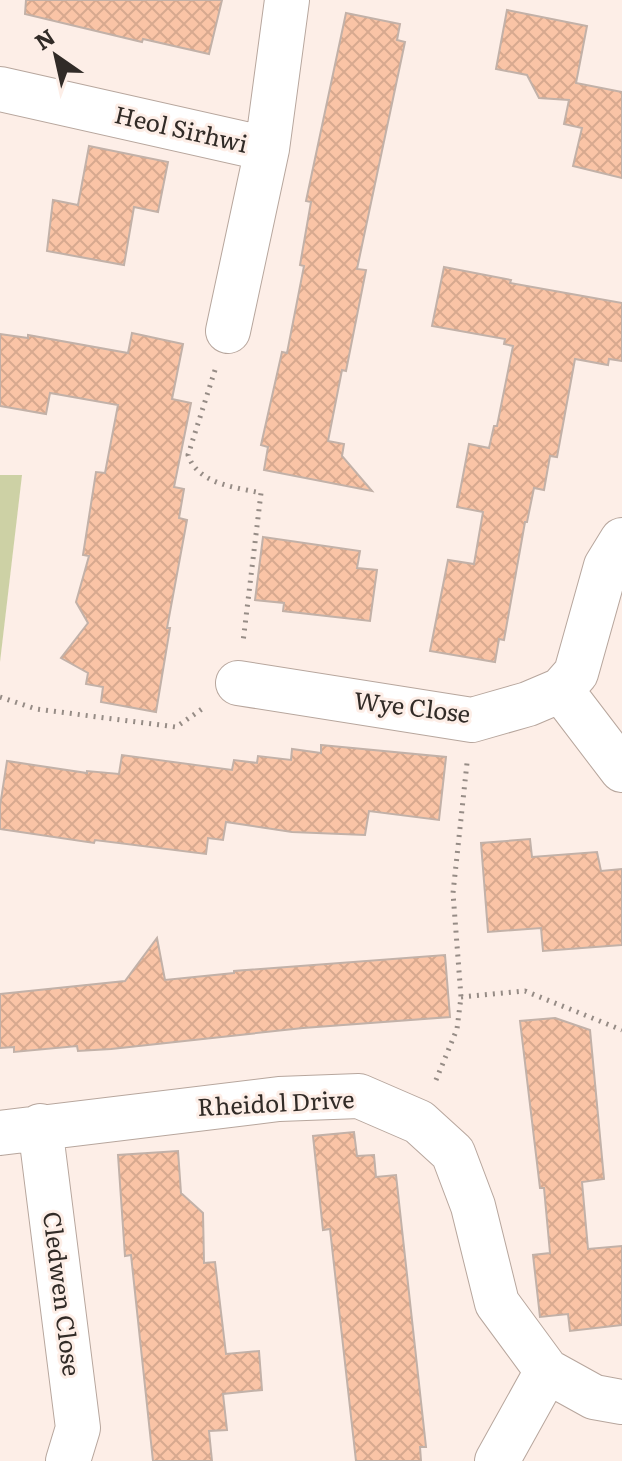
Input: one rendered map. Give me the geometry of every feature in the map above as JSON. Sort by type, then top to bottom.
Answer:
[{"type":"street","name":"Heol Sirhwi","points":[[228,331],[267,149],[287,0]]},
{"type":"street","name":"Heol Sirhwi","points":[[0,89],[267,149]]},
{"type":"street","points":[[622,540],[606,566],[576,673],[561,690],[622,770]]},
{"type":"street","name":"Wye Close","points":[[238,683],[472,720],[528,704],[561,690]]},
{"type":"street","name":"Rheidol Drive","points":[[20,1129],[279,1099],[359,1096],[419,1122],[453,1153],[473,1206],[497,1303],[547,1371],[594,1397],[622,1402]]},
{"type":"street","name":"Cledwen Close","points":[[20,1129],[78,1428],[68,1461]]},
{"type":"street","points":[[497,1461],[547,1371]]},
{"type":"path","points":[[0,697],[36,709],[176,727],[238,683],[261,493],[221,484],[200,473],[191,465],[188,455],[228,331]]},
{"type":"path","points":[[419,1122],[457,1029],[461,997],[453,893],[472,720]]},
{"type":"path","points":[[461,997],[525,991],[622,1030]]},
{"type":"green space","points":[[0,475],[22,475],[0,662]]},
{"type":"building","points":[[26,0],[222,0],[209,54],[143,39],[142,42],[25,14]]},
{"type":"building","points":[[507,10],[587,26],[576,83],[622,92],[622,178],[573,166],[582,128],[564,124],[569,100],[539,98],[527,75],[496,69]]},
{"type":"building","points":[[346,13],[400,24],[397,40],[405,42],[357,269],[366,270],[328,441],[344,444],[342,456],[372,491],[264,470],[268,447],[261,445],[282,352],[287,353],[304,266],[300,265],[311,202],[306,201]]},
{"type":"building","points":[[89,146],[168,162],[158,212],[134,207],[124,265],[47,251],[53,200],[78,205]]},
{"type":"building","points":[[444,267],[511,280],[510,283],[622,303],[622,361],[609,359],[608,365],[575,359],[557,457],[550,456],[544,490],[534,488],[504,640],[499,639],[495,662],[430,651],[448,560],[474,564],[483,512],[457,507],[469,444],[489,448],[494,426],[497,426],[513,346],[504,344],[505,339],[432,326]]},
{"type":"building","points":[[132,333],[183,344],[172,399],[191,403],[174,487],[184,489],[179,518],[187,520],[167,628],[170,628],[156,712],[101,702],[103,687],[86,684],[88,673],[61,658],[88,623],[76,602],[89,556],[83,555],[96,472],[105,473],[118,405],[50,393],[46,414],[0,406],[0,334],[28,338],[28,335],[128,353]]},
{"type":"building","points":[[263,537],[360,551],[357,568],[377,570],[370,621],[283,611],[284,603],[255,600]]},
{"type":"building","points":[[321,745],[446,757],[439,820],[369,811],[365,835],[292,832],[226,822],[223,840],[208,838],[206,854],[95,840],[94,843],[0,829],[7,761],[87,773],[119,774],[122,755],[232,770],[234,760],[257,763],[258,756],[291,760],[292,749],[321,753]]},
{"type":"building","points":[[530,839],[532,857],[597,852],[601,871],[622,869],[622,945],[543,951],[541,928],[488,932],[481,843]]},
{"type":"building","points":[[157,938],[165,980],[234,971],[445,955],[450,1017],[303,1028],[111,1049],[78,1051],[77,1046],[14,1052],[14,1047],[0,1048],[0,994],[125,981]]},
{"type":"building","points":[[555,1018],[590,1030],[604,1179],[582,1182],[588,1249],[622,1246],[622,1325],[570,1331],[568,1314],[540,1317],[533,1255],[550,1253],[520,1021]]},
{"type":"building","points":[[354,1132],[357,1156],[374,1155],[376,1177],[396,1175],[426,1447],[420,1447],[421,1461],[356,1461],[330,1229],[323,1230],[313,1136]]},
{"type":"building","points":[[178,1151],[181,1193],[203,1213],[204,1263],[215,1262],[226,1354],[259,1351],[262,1390],[223,1394],[227,1430],[209,1431],[212,1461],[153,1461],[131,1255],[125,1256],[118,1155]]}]
